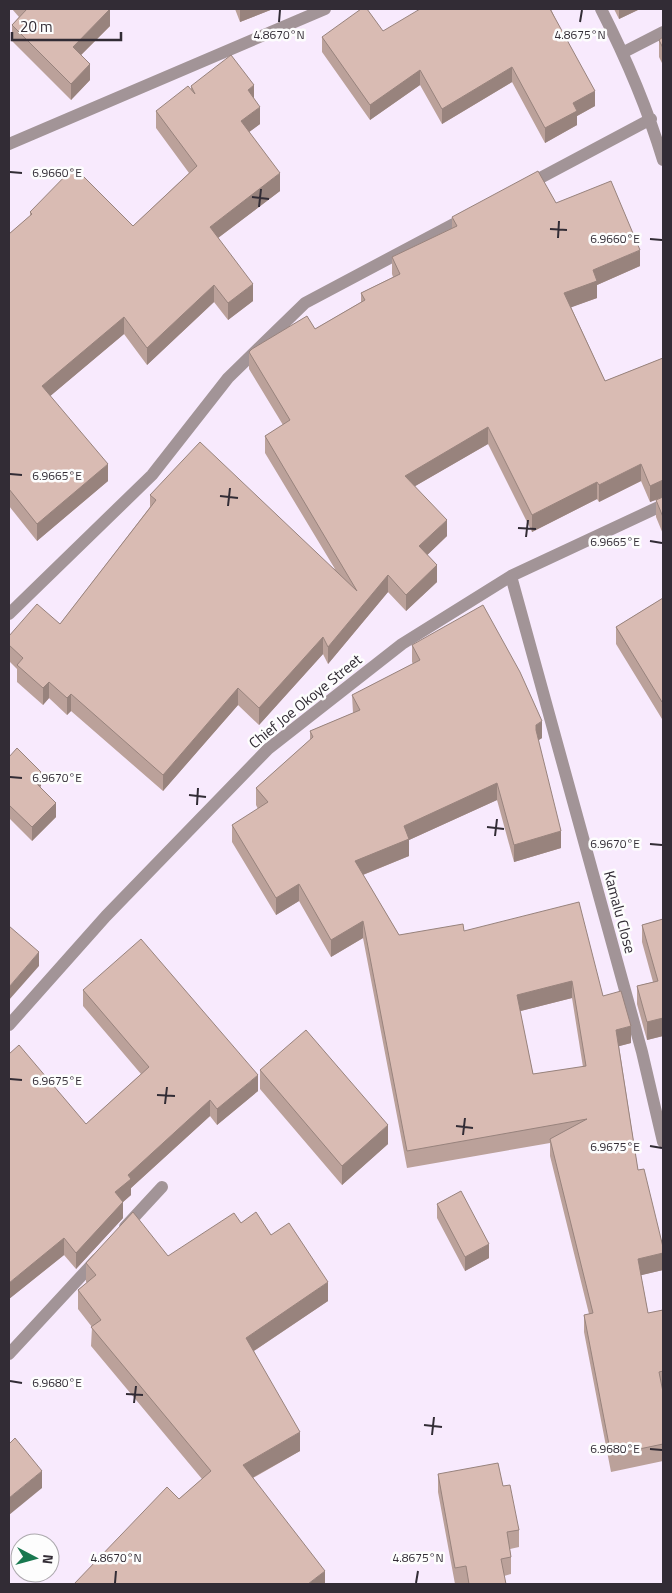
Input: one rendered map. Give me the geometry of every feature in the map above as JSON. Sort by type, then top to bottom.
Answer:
[{"type":"street","points":[[9,144],[325,9]]},
{"type":"street","points":[[601,9],[624,52],[651,119],[663,160]]},
{"type":"street","points":[[624,52],[663,32]]},
{"type":"street","points":[[512,193],[651,119]]},
{"type":"street","points":[[9,614],[152,475],[228,378],[305,303],[478,211]]},
{"type":"street","name":"Chief Joe Okoye Street","points":[[9,1025],[106,916],[268,749],[402,644],[511,576],[663,505]]},
{"type":"street","name":"Kamalu Close","points":[[511,576],[642,1052],[663,1142]]},
{"type":"street","points":[[116,1237],[162,1187]]},
{"type":"street","points":[[9,1354],[104,1251]]},
{"type":"building","points":[[27,9],[110,9],[73,47],[90,64],[71,84],[12,25]]},
{"type":"building","points":[[361,9],[367,9],[383,31],[420,9],[550,9],[595,91],[573,103],[577,111],[545,128],[512,67],[442,109],[420,70],[370,105],[322,37]]},
{"type":"building","points":[[663,37],[663,48],[659,40]]},
{"type":"building","points":[[231,55],[254,85],[248,90],[260,107],[241,121],[280,173],[210,227],[253,284],[228,303],[214,285],[147,348],[124,317],[42,386],[108,464],[37,524],[9,489],[9,234],[32,214],[30,212],[74,167],[133,226],[197,166],[156,111],[188,86],[195,94],[191,86]]},
{"type":"building","points":[[538,171],[556,203],[611,181],[640,250],[593,270],[597,281],[564,293],[605,381],[663,358],[663,480],[650,486],[641,464],[599,485],[597,482],[532,515],[488,427],[405,476],[447,520],[419,546],[437,565],[406,595],[388,575],[328,647],[323,637],[259,708],[238,688],[163,775],[71,694],[67,698],[49,682],[43,688],[17,665],[23,658],[9,645],[9,636],[37,604],[60,624],[156,500],[150,495],[200,442],[357,591],[265,436],[290,420],[249,352],[307,316],[315,329],[365,300],[361,293],[400,274],[392,257],[457,226],[452,217]]},
{"type":"building","points":[[663,497],[663,517],[656,500]]},
{"type":"building","points":[[663,598],[663,701],[662,702],[616,627]]},
{"type":"building","points":[[483,605],[520,672],[542,721],[536,725],[536,730],[561,831],[514,845],[497,783],[404,826],[409,839],[355,861],[399,935],[463,924],[464,931],[579,902],[603,996],[621,991],[631,1026],[616,1030],[638,1170],[644,1169],[663,1247],[663,1253],[638,1259],[648,1313],[663,1310],[663,1371],[659,1372],[663,1392],[663,1444],[611,1455],[584,1315],[593,1313],[550,1139],[587,1119],[407,1151],[363,921],[331,940],[299,884],[276,898],[232,825],[268,802],[256,788],[313,737],[310,731],[360,710],[352,695],[420,660],[412,645]],"holes":[[[572,981],[586,1066],[533,1074],[517,995]]]},
{"type":"building","points":[[17,748],[41,772],[33,780],[56,803],[32,827],[9,805],[9,757]]},
{"type":"building","points":[[663,919],[663,1018],[647,1022],[637,986],[658,981],[642,925]]},
{"type":"building","points":[[9,926],[39,952],[9,987]]},
{"type":"building","points":[[141,939],[258,1075],[217,1109],[210,1100],[128,1175],[131,1179],[115,1192],[123,1202],[76,1253],[64,1238],[9,1283],[9,1054],[19,1045],[86,1124],[149,1067],[83,990]]},
{"type":"building","points":[[306,1030],[388,1125],[342,1166],[260,1070]]},
{"type":"building","points":[[461,1191],[489,1244],[465,1257],[437,1204]]},
{"type":"building","points":[[133,1212],[168,1256],[234,1213],[241,1223],[256,1212],[271,1235],[289,1223],[328,1282],[246,1338],[300,1432],[243,1465],[325,1571],[308,1584],[74,1584],[167,1487],[179,1499],[211,1471],[91,1327],[101,1320],[78,1290],[96,1275],[86,1263]]},
{"type":"building","points":[[15,1438],[42,1471],[9,1498],[9,1444]]},
{"type":"building","points":[[498,1463],[503,1486],[510,1485],[519,1530],[507,1532],[511,1557],[501,1559],[506,1584],[469,1584],[466,1566],[455,1568],[438,1474]]}]
